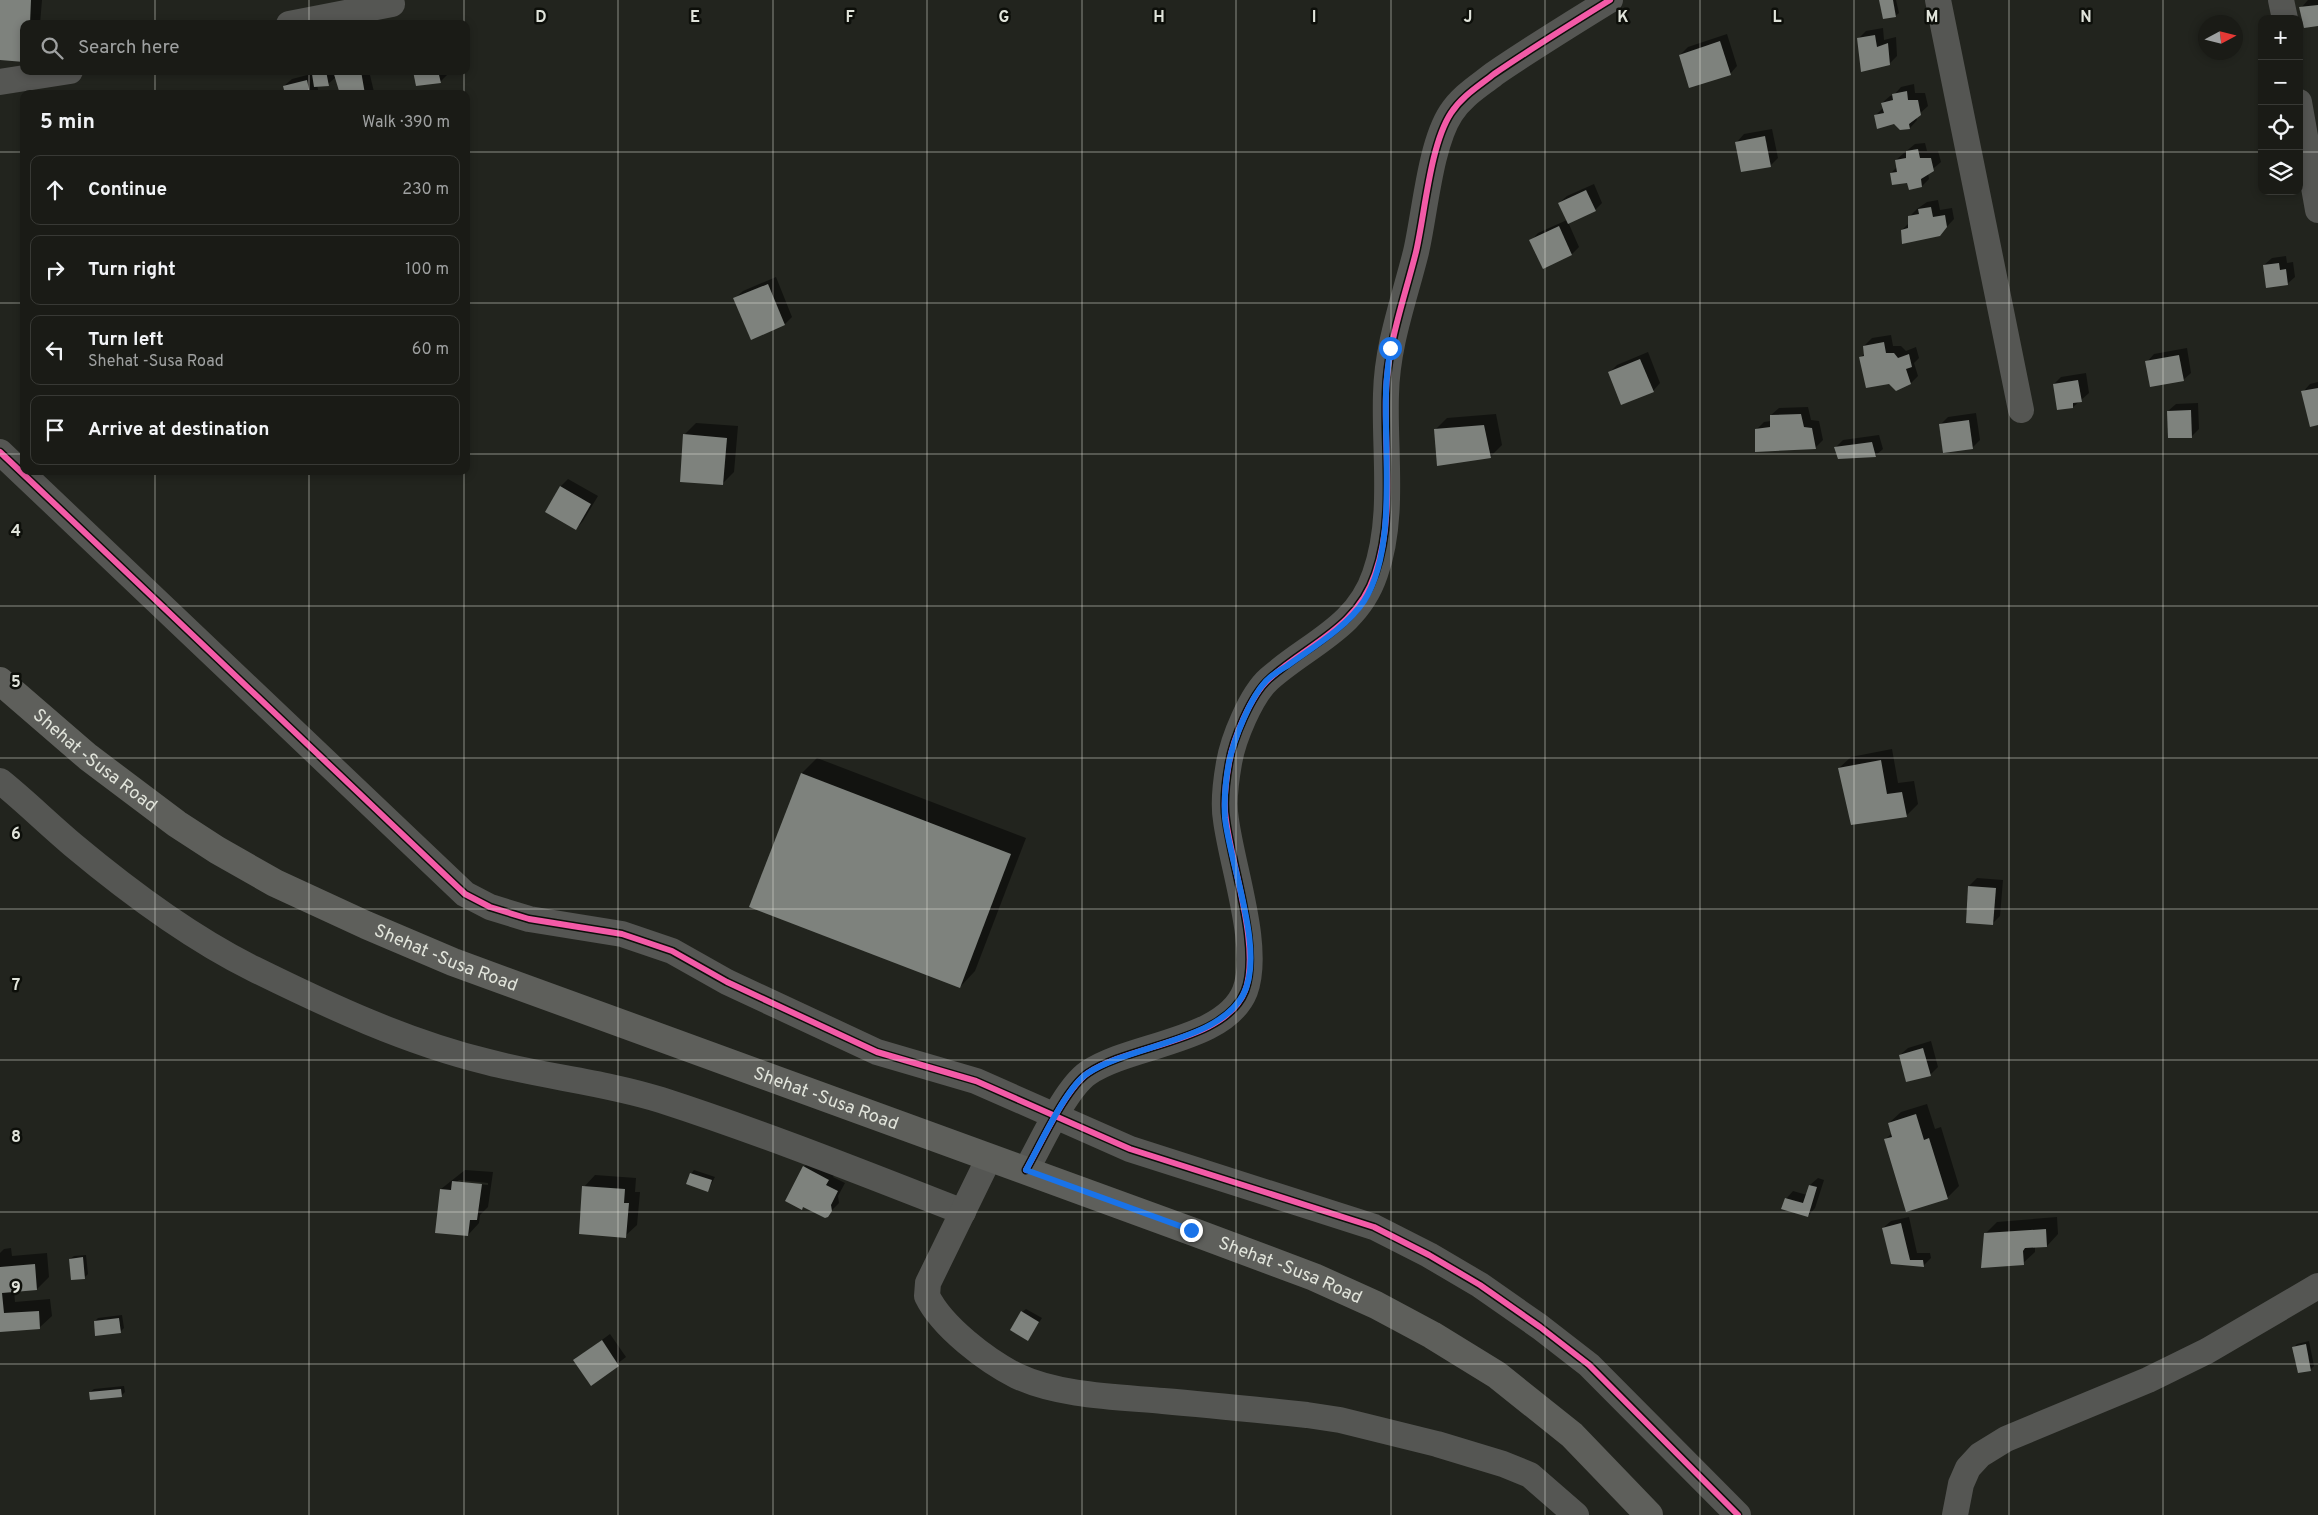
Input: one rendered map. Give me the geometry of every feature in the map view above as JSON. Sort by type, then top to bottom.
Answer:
[{"type":"main road","name":"Shehat -Susa Road","points":[[0,681],[88,757],[177,824],[275,883],[366,925],[453,962],[1026,1170],[1314,1277],[1376,1305],[1432,1334],[1497,1375],[1572,1435],[1649,1515]]},
{"type":"street","points":[[1938,0],[2021,410]]},
{"type":"street","points":[[2282,0],[2284,15]]},
{"type":"street","points":[[310,20],[392,4]]},
{"type":"street","points":[[1026,1170],[1066,1096],[1086,1074],[1119,1057],[1214,1024],[1232,1012],[1244,994],[1250,970],[1250,947],[1225,816],[1229,763],[1242,720],[1266,681],[1340,627],[1364,601],[1376,573],[1383,540],[1386,503],[1386,391],[1390,348],[1415,253],[1439,138],[1451,112],[1467,94],[1597,4]]},
{"type":"street","points":[[0,82],[45,75]]},
{"type":"street","points":[[2300,105],[2318,210]]},
{"type":"street","points":[[0,452],[20,471]]},
{"type":"street","points":[[24,475],[465,894],[490,907],[529,919],[622,934],[672,951],[727,982],[877,1052],[976,1081],[1130,1149],[1374,1227],[1429,1255],[1488,1290],[1589,1365],[1738,1515]]},
{"type":"street","points":[[0,782],[74,846],[170,919],[252,968],[347,1013],[429,1046],[490,1063],[605,1085],[660,1100],[844,1166],[963,1212]]},
{"type":"street","points":[[989,1158],[928,1283],[927,1296],[952,1328],[980,1352],[1018,1376],[1053,1387],[1098,1395],[1316,1416],[1437,1444],[1503,1464],[1530,1475],[1576,1515]]},
{"type":"street","points":[[1955,1515],[1961,1484],[1968,1468],[1980,1455],[2006,1439],[2148,1380],[2206,1351],[2318,1286]]},
{"type":"building","points":[[0,0],[31,0],[30,20],[20,20],[20,62],[0,60]]},
{"type":"building","points":[[1879,0],[1893,0],[1896,17],[1883,19]]},
{"type":"building","points":[[2318,5],[2318,26],[2304,28],[2303,15],[2301,15],[2299,7]]},
{"type":"building","points":[[1875,35],[1877,47],[1888,43],[1890,65],[1861,72],[1857,38]]},
{"type":"building","points":[[1720,41],[1731,75],[1689,88],[1679,55]]},
{"type":"building","points":[[312,75],[327,75],[329,86],[314,87]]},
{"type":"building","points":[[334,75],[362,75],[364,90],[339,90]]},
{"type":"building","points":[[414,75],[439,75],[441,83],[416,86]]},
{"type":"building","points":[[307,80],[309,90],[284,90],[283,86]]},
{"type":"building","points":[[1907,91],[1908,100],[1918,100],[1921,115],[1909,124],[1910,129],[1900,130],[1894,124],[1877,129],[1874,115],[1884,113],[1881,103],[1893,100],[1892,94]]},
{"type":"building","points":[[1765,136],[1771,167],[1741,172],[1735,142]]},
{"type":"building","points":[[1918,149],[1920,158],[1931,158],[1934,171],[1921,179],[1922,187],[1909,190],[1907,183],[1892,185],[1890,173],[1897,172],[1895,160],[1906,158],[1906,151]]},
{"type":"building","points":[[1586,190],[1596,211],[1568,224],[1558,203]]},
{"type":"building","points":[[1931,207],[1933,217],[1945,215],[1947,227],[1940,236],[1902,244],[1901,230],[1908,228],[1908,216],[1919,214],[1918,209]]},
{"type":"building","points":[[1559,226],[1572,255],[1543,269],[1529,240]]},
{"type":"building","points":[[2279,263],[2280,270],[2286,269],[2288,285],[2266,288],[2263,265]]},
{"type":"building","points":[[768,284],[785,325],[751,340],[733,298]]},
{"type":"building","points":[[1884,342],[1886,353],[1894,353],[1898,358],[1909,354],[1912,367],[1906,369],[1911,384],[1896,391],[1889,384],[1866,388],[1859,357],[1864,356],[1863,346]]},
{"type":"building","points":[[2179,355],[2184,381],[2150,387],[2145,361]]},
{"type":"building","points":[[1640,359],[1654,392],[1621,405],[1608,372]]},
{"type":"building","points":[[2078,380],[2082,402],[2073,403],[2073,408],[2057,410],[2053,384]]},
{"type":"building","points":[[2318,388],[2318,425],[2310,427],[2301,391]]},
{"type":"building","points":[[2191,410],[2192,438],[2168,438],[2167,411]]},
{"type":"building","points":[[1801,414],[1804,427],[1812,428],[1816,449],[1755,452],[1755,429],[1770,427],[1770,415]]},
{"type":"building","points":[[1969,420],[1973,449],[1943,453],[1939,424]]},
{"type":"building","points":[[1484,425],[1491,458],[1437,466],[1434,429]]},
{"type":"building","points":[[683,434],[727,438],[723,485],[680,482]]},
{"type":"building","points":[[1872,442],[1876,457],[1838,459],[1834,447]]},
{"type":"building","points":[[560,486],[591,504],[576,530],[545,512]]},
{"type":"building","points":[[1881,760],[1887,794],[1902,792],[1907,817],[1851,825],[1838,768]]},
{"type":"building","points":[[801,773],[1011,854],[960,988],[749,907]]},
{"type":"building","points":[[1968,886],[1996,888],[1993,925],[1966,923]]},
{"type":"building","points":[[1923,1048],[1931,1076],[1906,1082],[1899,1055]]},
{"type":"building","points":[[1916,1114],[1924,1140],[1929,1138],[1948,1199],[1906,1212],[1884,1139],[1892,1137],[1888,1123]]},
{"type":"building","points":[[803,1166],[829,1180],[826,1185],[838,1191],[831,1205],[832,1211],[828,1217],[825,1218],[803,1207],[802,1210],[785,1201]]},
{"type":"building","points":[[690,1173],[712,1180],[708,1192],[686,1184]]},
{"type":"building","points":[[452,1181],[482,1184],[477,1220],[470,1220],[468,1236],[435,1233],[440,1189],[451,1190]]},
{"type":"building","points":[[1809,1185],[1817,1187],[1808,1217],[1781,1209],[1785,1198],[1803,1203]]},
{"type":"building","points":[[582,1186],[625,1189],[624,1203],[629,1203],[626,1238],[579,1234]]},
{"type":"building","points":[[1901,1223],[1910,1260],[1923,1260],[1924,1267],[1891,1264],[1882,1228]]},
{"type":"building","points":[[2046,1229],[2047,1247],[2025,1248],[2023,1251],[2024,1265],[1981,1268],[1984,1233]]},
{"type":"building","points":[[83,1257],[85,1279],[71,1280],[69,1259]]},
{"type":"building","points":[[35,1264],[37,1290],[2,1293],[4,1313],[39,1311],[40,1329],[0,1332],[0,1267]]},
{"type":"building","points":[[1021,1311],[1039,1322],[1028,1341],[1010,1330]]},
{"type":"building","points":[[119,1318],[121,1333],[95,1336],[94,1321]]},
{"type":"building","points":[[602,1340],[619,1366],[591,1386],[573,1360]]},
{"type":"building","points":[[2306,1344],[2311,1371],[2298,1373],[2292,1347]]},
{"type":"building","points":[[121,1389],[122,1397],[90,1400],[89,1392]]},
{"type":"cycle path","points":[[1026,1170],[1062,1104],[1079,1081],[1088,1073],[1106,1063],[1127,1055],[1198,1032],[1218,1021],[1234,1008],[1245,991],[1249,973],[1250,953],[1248,930],[1225,813],[1226,784],[1231,753],[1249,706],[1262,686],[1344,622],[1367,593],[1375,574],[1381,553],[1387,508],[1386,394],[1389,358],[1416,252],[1429,180],[1438,143],[1451,113],[1465,96],[1494,74],[1610,0]]},
{"type":"cycle path","points":[[0,452],[20,471]]},
{"type":"cycle path","points":[[24,475],[465,894],[490,907],[529,919],[622,934],[672,951],[727,982],[877,1052],[976,1081],[1130,1149],[1374,1227],[1429,1255],[1480,1285],[1540,1327],[1589,1365],[1738,1515]]},
{"type":"route","points":[[1191,1230],[1026,1170],[1066,1096],[1086,1074],[1119,1057],[1214,1024],[1232,1012],[1244,994],[1250,970],[1250,947],[1225,816],[1229,763],[1242,720],[1266,681],[1340,627],[1364,601],[1376,573],[1383,540],[1386,503],[1386,391],[1390,348]]}]
